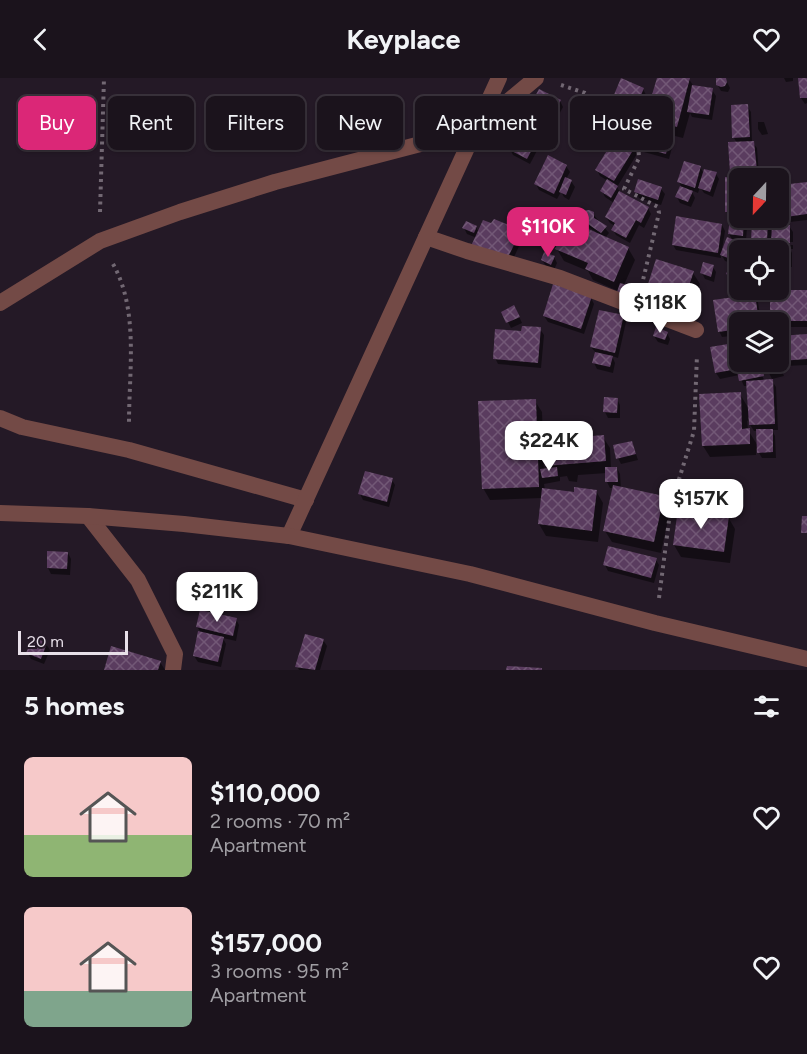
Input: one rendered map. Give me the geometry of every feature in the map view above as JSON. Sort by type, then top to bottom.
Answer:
[{"type":"street","points":[[490,96],[499,78]]},
{"type":"street","points":[[515,96],[536,78]]},
{"type":"street","points":[[0,303],[99,241],[275,182],[415,145]]},
{"type":"street","points":[[289,536],[465,150]]},
{"type":"street","points":[[426,237],[560,278],[696,330]]},
{"type":"street","points":[[0,418],[22,426],[129,450],[306,500]]},
{"type":"street","points":[[0,513],[88,516],[289,536],[470,574],[655,623],[807,658]]},
{"type":"street","points":[[88,516],[138,580],[175,654],[173,670]]},
{"type":"path","points":[[556,84],[585,93],[637,127],[639,158],[624,189],[658,207],[659,213],[651,255],[636,307]]},
{"type":"path","points":[[655,623],[671,505],[694,431],[696,330]]},
{"type":"building","points":[[621,78],[644,88],[641,96],[614,96]]},
{"type":"building","points":[[657,78],[690,78],[677,127],[673,126],[673,96],[652,96]]},
{"type":"building","points":[[716,78],[726,78],[725,86],[716,85]]},
{"type":"building","points":[[798,78],[807,78],[807,98],[800,98]]},
{"type":"building","points":[[692,85],[713,88],[709,115],[687,112]]},
{"type":"building","points":[[539,89],[553,96],[535,96]]},
{"type":"building","points":[[748,104],[750,137],[732,138],[731,105]]},
{"type":"building","points":[[754,141],[757,168],[730,168],[728,142]]},
{"type":"building","points":[[510,150],[532,150],[527,159]]},
{"type":"building","points":[[607,150],[633,150],[614,181],[595,170]]},
{"type":"building","points":[[651,150],[667,150],[666,154]]},
{"type":"building","points":[[548,155],[567,165],[554,194],[534,184]]},
{"type":"building","points":[[684,161],[701,166],[695,188],[677,182]]},
{"type":"building","points":[[704,169],[717,172],[710,192],[698,188]]},
{"type":"building","points":[[565,177],[572,180],[566,195],[559,192]]},
{"type":"building","points":[[725,177],[729,177],[729,212],[725,212]]},
{"type":"building","points":[[607,179],[618,186],[611,198],[600,191]]},
{"type":"building","points":[[638,179],[662,187],[658,200],[634,192]]},
{"type":"building","points":[[807,182],[807,214],[789,217],[789,184]]},
{"type":"building","points":[[680,186],[693,191],[688,202],[675,197]]},
{"type":"building","points":[[619,191],[649,207],[641,223],[636,220],[626,238],[611,230],[615,223],[605,217]]},
{"type":"building","points":[[583,211],[594,212],[594,218],[607,226],[601,233],[579,218]]},
{"type":"building","points":[[676,216],[722,224],[718,253],[672,245]]},
{"type":"building","points":[[494,219],[511,226],[507,232],[518,237],[506,261],[471,246],[483,220],[491,223]]},
{"type":"building","points":[[568,220],[629,247],[614,282],[585,269],[588,263],[555,249]]},
{"type":"building","points":[[466,221],[477,226],[474,233],[462,228]]},
{"type":"building","points":[[790,225],[790,243],[789,240],[771,240],[772,228],[789,228]]},
{"type":"building","points":[[729,226],[729,228],[744,228],[743,236],[728,234]]},
{"type":"building","points":[[752,228],[768,228],[767,240],[751,240]]},
{"type":"building","points":[[727,237],[734,240],[729,240],[728,258],[720,255]]},
{"type":"building","points":[[544,252],[555,256],[551,265],[541,260]]},
{"type":"building","points":[[656,259],[694,271],[679,315],[642,303]]},
{"type":"building","points":[[703,262],[714,265],[711,277],[700,273]]},
{"type":"building","points":[[620,283],[631,286],[627,296],[617,292]]},
{"type":"building","points":[[553,284],[592,296],[581,329],[543,316]]},
{"type":"building","points":[[789,290],[807,290],[807,321],[789,321],[789,312],[770,312],[770,300],[789,300]]},
{"type":"building","points":[[729,298],[729,300],[756,300],[758,312],[729,312],[729,330],[718,332],[713,300]]},
{"type":"building","points":[[514,305],[520,317],[506,323],[501,312]]},
{"type":"building","points":[[599,310],[624,315],[615,353],[590,347]]},
{"type":"building","points":[[522,326],[541,327],[538,363],[493,359],[495,329],[521,331]]},
{"type":"building","points":[[656,327],[668,332],[665,340],[653,336]]},
{"type":"building","points":[[807,334],[807,359],[789,360],[789,335]]},
{"type":"building","points":[[729,344],[729,371],[715,373],[710,347]]},
{"type":"building","points":[[595,352],[613,356],[610,367],[592,363]]},
{"type":"building","points":[[737,372],[763,372],[764,376],[739,381]]},
{"type":"building","points":[[773,379],[775,424],[749,425],[746,381]]},
{"type":"building","points":[[741,392],[742,429],[750,428],[750,444],[702,446],[699,394]]},
{"type":"building","points":[[604,397],[618,398],[617,413],[603,412]]},
{"type":"building","points":[[536,399],[539,487],[482,489],[478,401]]},
{"type":"building","points":[[756,429],[773,429],[773,452],[757,453]]},
{"type":"building","points":[[604,435],[606,461],[545,466],[543,440]]},
{"type":"building","points":[[632,441],[636,454],[616,459],[613,445]]},
{"type":"building","points":[[557,467],[558,476],[542,478],[540,469]]},
{"type":"building","points":[[605,467],[617,467],[618,482],[605,482]]},
{"type":"building","points":[[365,471],[393,478],[387,502],[358,494]]},
{"type":"building","points":[[613,485],[664,496],[654,542],[603,531]]},
{"type":"building","points":[[574,487],[597,490],[592,531],[538,524],[542,488],[574,492]]},
{"type":"building","points":[[678,509],[729,516],[724,552],[673,545]]},
{"type":"building","points":[[802,516],[807,516],[807,533],[801,533]]},
{"type":"building","points":[[608,546],[657,558],[651,578],[603,565]]},
{"type":"building","points":[[47,551],[68,552],[67,569],[47,568]]},
{"type":"building","points":[[200,610],[237,618],[233,636],[196,627]]},
{"type":"building","points":[[198,631],[224,637],[218,662],[193,656]]},
{"type":"building","points":[[305,634],[324,639],[315,670],[295,667]]},
{"type":"building","points":[[33,637],[47,643],[41,659],[26,653]]},
{"type":"building","points":[[111,646],[161,661],[158,670],[104,670]]},
{"type":"building","points":[[507,666],[542,668],[542,670],[506,670]]}]
